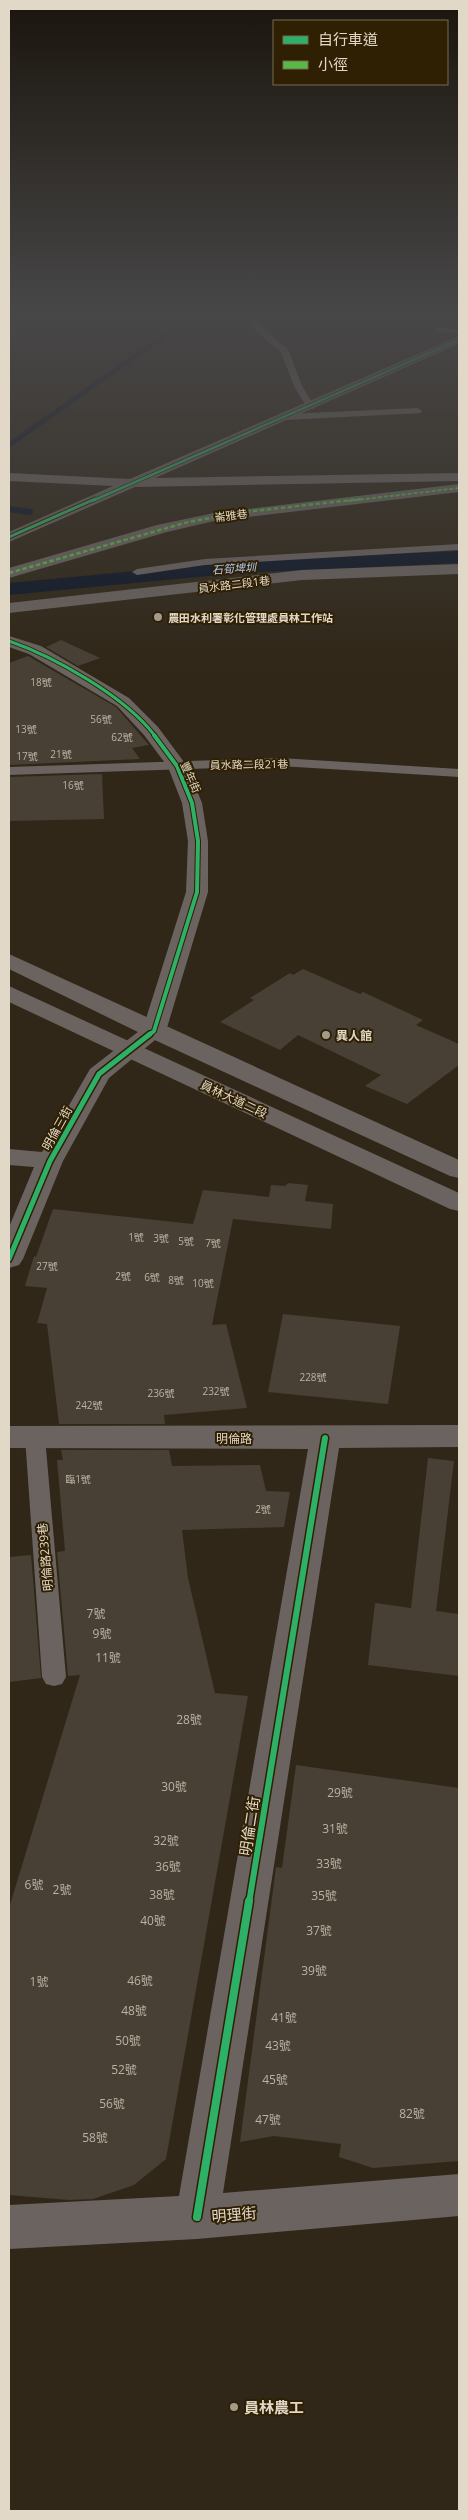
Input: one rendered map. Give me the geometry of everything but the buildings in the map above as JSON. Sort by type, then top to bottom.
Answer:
[{"type":"street","points":[[9,537],[250,433]]},
{"type":"street","points":[[9,477],[132,483],[459,477]]},
{"type":"street","points":[[9,487],[114,491],[292,492],[459,487]]},
{"type":"street","name":"崙雅巷","points":[[9,573],[40,566],[139,535],[214,517],[459,487]]},
{"type":"street","name":"員水路二段1巷","points":[[9,608],[302,575],[459,568]]},
{"type":"street","name":"豐年街","points":[[9,641],[35,650],[122,702],[151,731],[177,766],[192,803],[198,841],[197,892],[154,1031]]},
{"type":"street","points":[[9,961],[154,1031],[459,1170]]},
{"type":"street","name":"員林大道二段","points":[[9,993],[459,1203]]},
{"type":"street","name":"明倫三街","points":[[9,1259],[50,1161],[98,1074],[154,1031]]},
{"type":"street","points":[[9,1157],[50,1161]]},
{"type":"street","name":"明倫路","points":[[22,1437],[324,1438],[459,1436]]},
{"type":"street","name":"明倫二街","points":[[197,2217],[324,1438]]},
{"type":"street","name":"明理街","points":[[9,2227],[197,2217],[459,2195]]},
{"type":"lane","points":[[137,572],[205,562],[459,547]]},
{"type":"lane","name":"員水路二段21巷","points":[[9,771],[280,762],[459,773]]},
{"type":"lane","name":"明倫路239巷","points":[[22,1437],[54,1677]]},
{"type":"waterway","points":[[9,445],[27,433]]},
{"type":"waterway","points":[[9,509],[30,512]]},
{"type":"waterway","name":"石筍埤圳","points":[[9,589],[240,567],[459,557]]},
{"type":"marked path","points":[[9,573],[162,529],[214,517],[275,508],[459,488]]},
{"type":"cycle path","points":[[9,537],[247,433]]},
{"type":"cycle path","points":[[9,641],[35,650],[123,702],[151,731],[177,766],[192,803],[198,841],[197,892],[154,1031],[99,1074],[50,1161],[9,1259]]},
{"type":"cycle path","points":[[197,2217],[325,1438]]},
{"type":"place","name":"農田水利署彰化管理處員林工作站","points":[[158,617]]},
{"type":"place","name":"異人館","points":[[326,1035]]},
{"type":"place","name":"員林農工","points":[[234,2407]]}]
